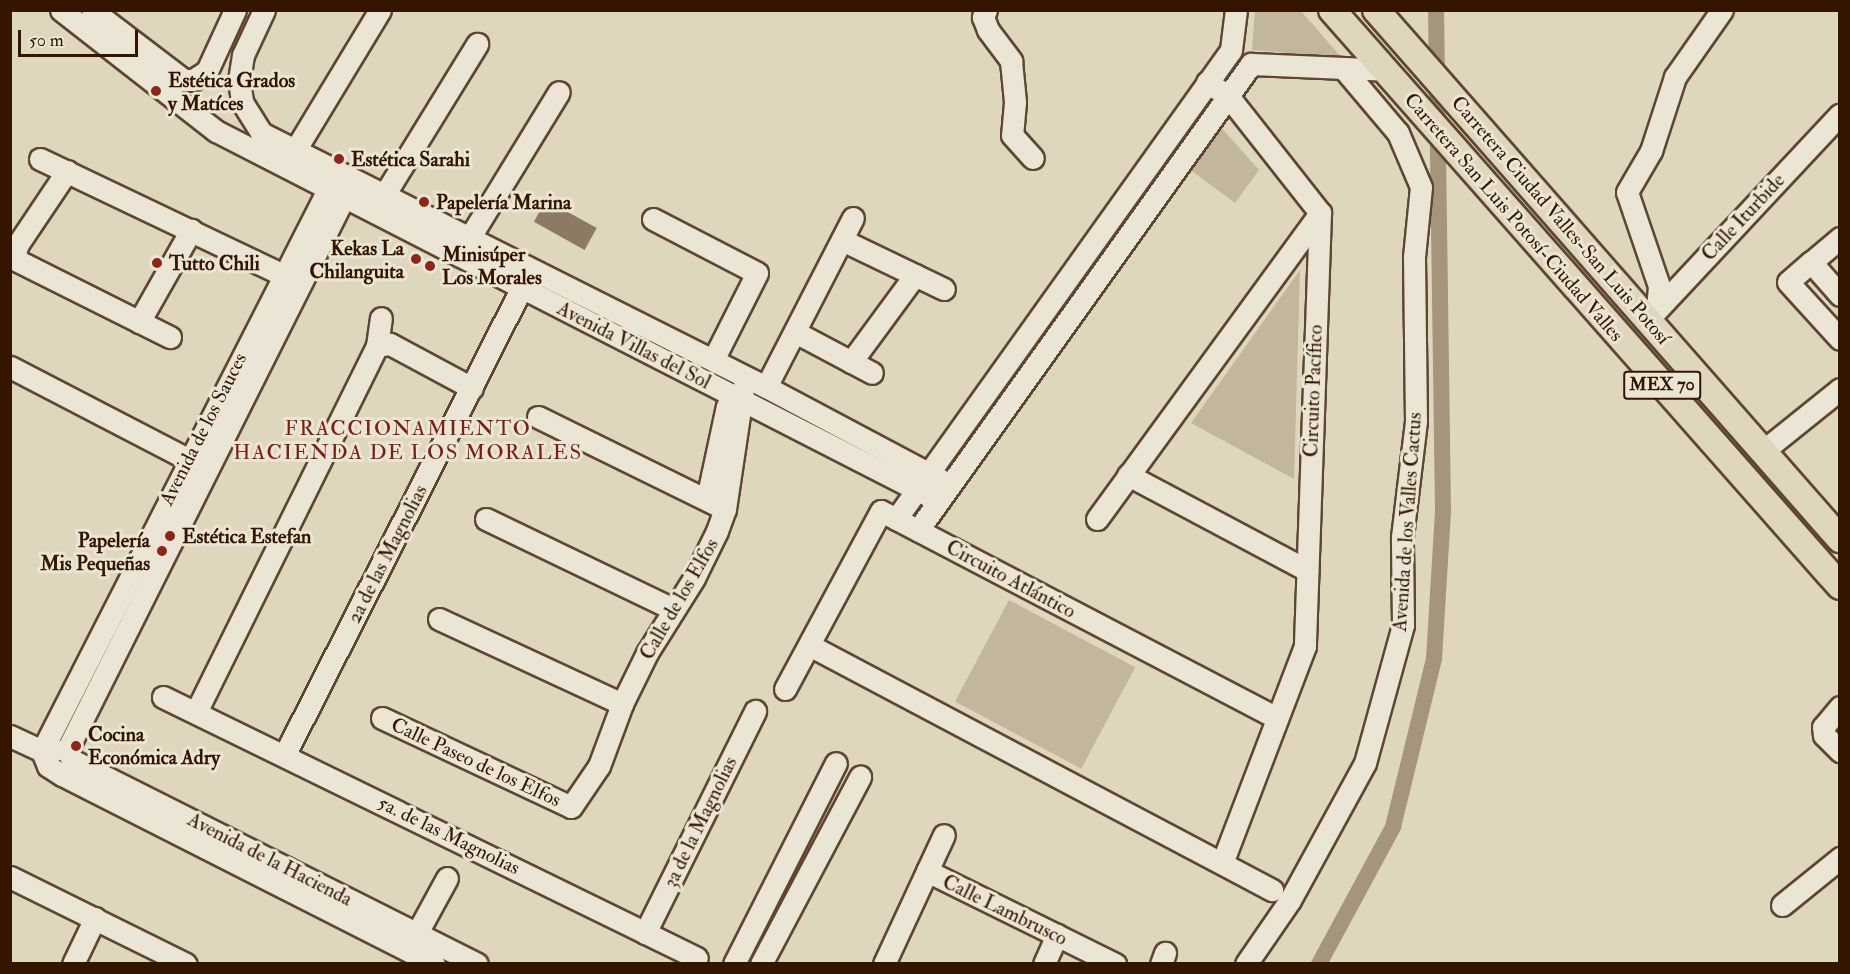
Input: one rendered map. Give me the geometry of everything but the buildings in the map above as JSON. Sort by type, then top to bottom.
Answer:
[{"type":"main road","name":"Carretera San Luis Potosí-Ciudad Valles","points":[[1332,10],[1839,586]]},
{"type":"main road","name":"Carretera Ciudad Valles-San Luis Potosí","points":[[1376,10],[1652,315],[1763,451],[1839,538]]},
{"type":"street","name":"Avenida Villas del Sol","points":[[61,10],[90,16],[184,80]]},
{"type":"street","points":[[177,102],[184,80],[193,80],[207,71],[234,10]]},
{"type":"street","points":[[294,152],[380,10]]},
{"type":"street","points":[[986,10],[982,17],[988,30],[1011,61],[1015,102],[1012,135],[1033,158]]},
{"type":"street","points":[[785,689],[881,511],[896,519],[1231,50],[1236,10]]},
{"type":"street","points":[[1652,315],[1659,286],[1627,192],[1651,151],[1675,77],[1722,10]]},
{"type":"street","name":"Avenida Villas del Sol","points":[[263,11],[243,55],[239,80],[242,102],[261,133],[294,152],[340,186],[458,257],[734,396],[944,493]]},
{"type":"street","name":"Avenida Villas del Sol","points":[[90,16],[177,102],[216,131],[340,186],[383,197],[470,238],[766,387],[922,482]]},
{"type":"street","points":[[383,197],[477,44]]},
{"type":"street","points":[[1231,50],[1251,64],[1343,68],[1389,74]]},
{"type":"street","points":[[918,530],[1251,64]]},
{"type":"street","name":"Avenida de los Valles Cactus","points":[[1246,963],[1290,900],[1365,764],[1403,625],[1402,537],[1416,421],[1414,257],[1421,187],[1398,133],[1343,68]]},
{"type":"street","points":[[1097,519],[1320,213],[1228,96],[1207,82]]},
{"type":"street","points":[[458,257],[560,92]]},
{"type":"street","name":"Calle Iturbide","points":[[1652,315],[1839,114]]},
{"type":"street","points":[[40,159],[283,275]]},
{"type":"street","points":[[66,171],[18,244],[12,258],[170,337]]},
{"type":"street","name":"Avenida de los Sauces","points":[[68,750],[283,275],[340,186]]},
{"type":"street","name":"Avenida de los Sauces","points":[[42,751],[197,464],[340,186]]},
{"type":"street","name":"Circuito Pacífico","points":[[1277,718],[1305,646],[1320,213]]},
{"type":"street","points":[[766,387],[853,218]]},
{"type":"street","points":[[653,219],[757,273],[730,369]]},
{"type":"street","points":[[139,322],[191,230]]},
{"type":"street","points":[[1839,238],[1788,282],[1839,339]]},
{"type":"street","points":[[842,240],[944,289]]},
{"type":"street","points":[[1091,246],[1111,260]]},
{"type":"street","points":[[1811,262],[1839,295]]},
{"type":"street","points":[[851,362],[915,275]]},
{"type":"street","name":"2a de las Magnolias","points":[[285,754],[521,289]]},
{"type":"street","points":[[200,713],[199,706],[377,346],[381,318]]},
{"type":"street","points":[[795,332],[872,373]]},
{"type":"street","points":[[377,346],[390,344],[472,388]]},
{"type":"street","points":[[10,367],[197,464]]},
{"type":"street","name":"Calle de los Elfos","points":[[571,807],[600,766],[622,704],[673,609],[709,550],[734,396],[730,369]]},
{"type":"street","points":[[1763,451],[1839,388]]},
{"type":"street","points":[[538,417],[716,504]]},
{"type":"street","points":[[1128,475],[1306,570]]},
{"type":"street","points":[[486,519],[673,609]]},
{"type":"street","name":"Circuito Atlántico","points":[[896,519],[1277,718]]},
{"type":"street","points":[[438,619],[622,704]]},
{"type":"street","points":[[809,645],[1272,890]]},
{"type":"street","name":"5a. de las Magnolias","points":[[163,697],[285,754],[697,958]]},
{"type":"street","points":[[1839,707],[1822,727],[1824,735],[1839,751]]},
{"type":"street","name":"3a de la Magnolias","points":[[645,933],[755,711]]},
{"type":"street","name":"Calle Paseo de los Elfos","points":[[382,718],[571,807]]},
{"type":"street","points":[[1222,863],[1277,718]]},
{"type":"street","points":[[10,736],[42,751],[68,750]]},
{"type":"street","name":"Avenida de la Hacienda","points":[[68,750],[72,760],[434,963]]},
{"type":"street","name":"Avenida de la Hacienda","points":[[42,751],[48,766],[62,776],[409,949],[477,963]]},
{"type":"street","points":[[734,963],[836,763]]},
{"type":"street","points":[[761,963],[860,777]]},
{"type":"street","name":"Calle Lambrusco","points":[[887,962],[944,834]]},
{"type":"street","points":[[1782,905],[1839,858]]},
{"type":"street","points":[[784,865],[807,876]]},
{"type":"street","name":"Calle Lambrusco","points":[[927,872],[1115,963]]},
{"type":"street","points":[[10,877],[183,963]]},
{"type":"street","points":[[409,949],[447,878]]},
{"type":"street","points":[[73,963],[94,918]]},
{"type":"street","points":[[1044,963],[1057,935]]},
{"type":"shaded area","points":[[1255,11],[1301,11],[1341,57],[1252,50]]},
{"type":"shaded area","points":[[1219,125],[1259,170],[1235,203],[1188,168]]},
{"type":"shaded area","points":[[1300,270],[1294,479],[1191,423]]},
{"type":"shaded area","points":[[1009,600],[1135,667],[1081,769],[955,702]]},
{"type":"waterway","points":[[1319,964],[1393,827],[1434,659],[1443,510],[1436,10]]},
{"type":"place","name":"Estética Grados y Matíces","points":[[156,91]]},
{"type":"place","name":"Estética Sarahi","points":[[339,159]]},
{"type":"place","name":"Papelería Marina","points":[[424,202]]},
{"type":"place","name":"Kekas La Chilanguita","points":[[416,259]]},
{"type":"place","name":"Tutto Chili","points":[[157,263]]},
{"type":"place","name":"Minisúper Los Morales","points":[[430,266]]},
{"type":"place","name":"Estética Estefan","points":[[170,536]]},
{"type":"place","name":"Papelería Mis Pequeñas","points":[[162,551]]},
{"type":"place","name":"Cocina Económica Adry","points":[[76,746]]},
{"type":"district","name":"FRACCIONAMIENTO HACIENDA DE LOS MORALES","points":[[408,441]]}]
